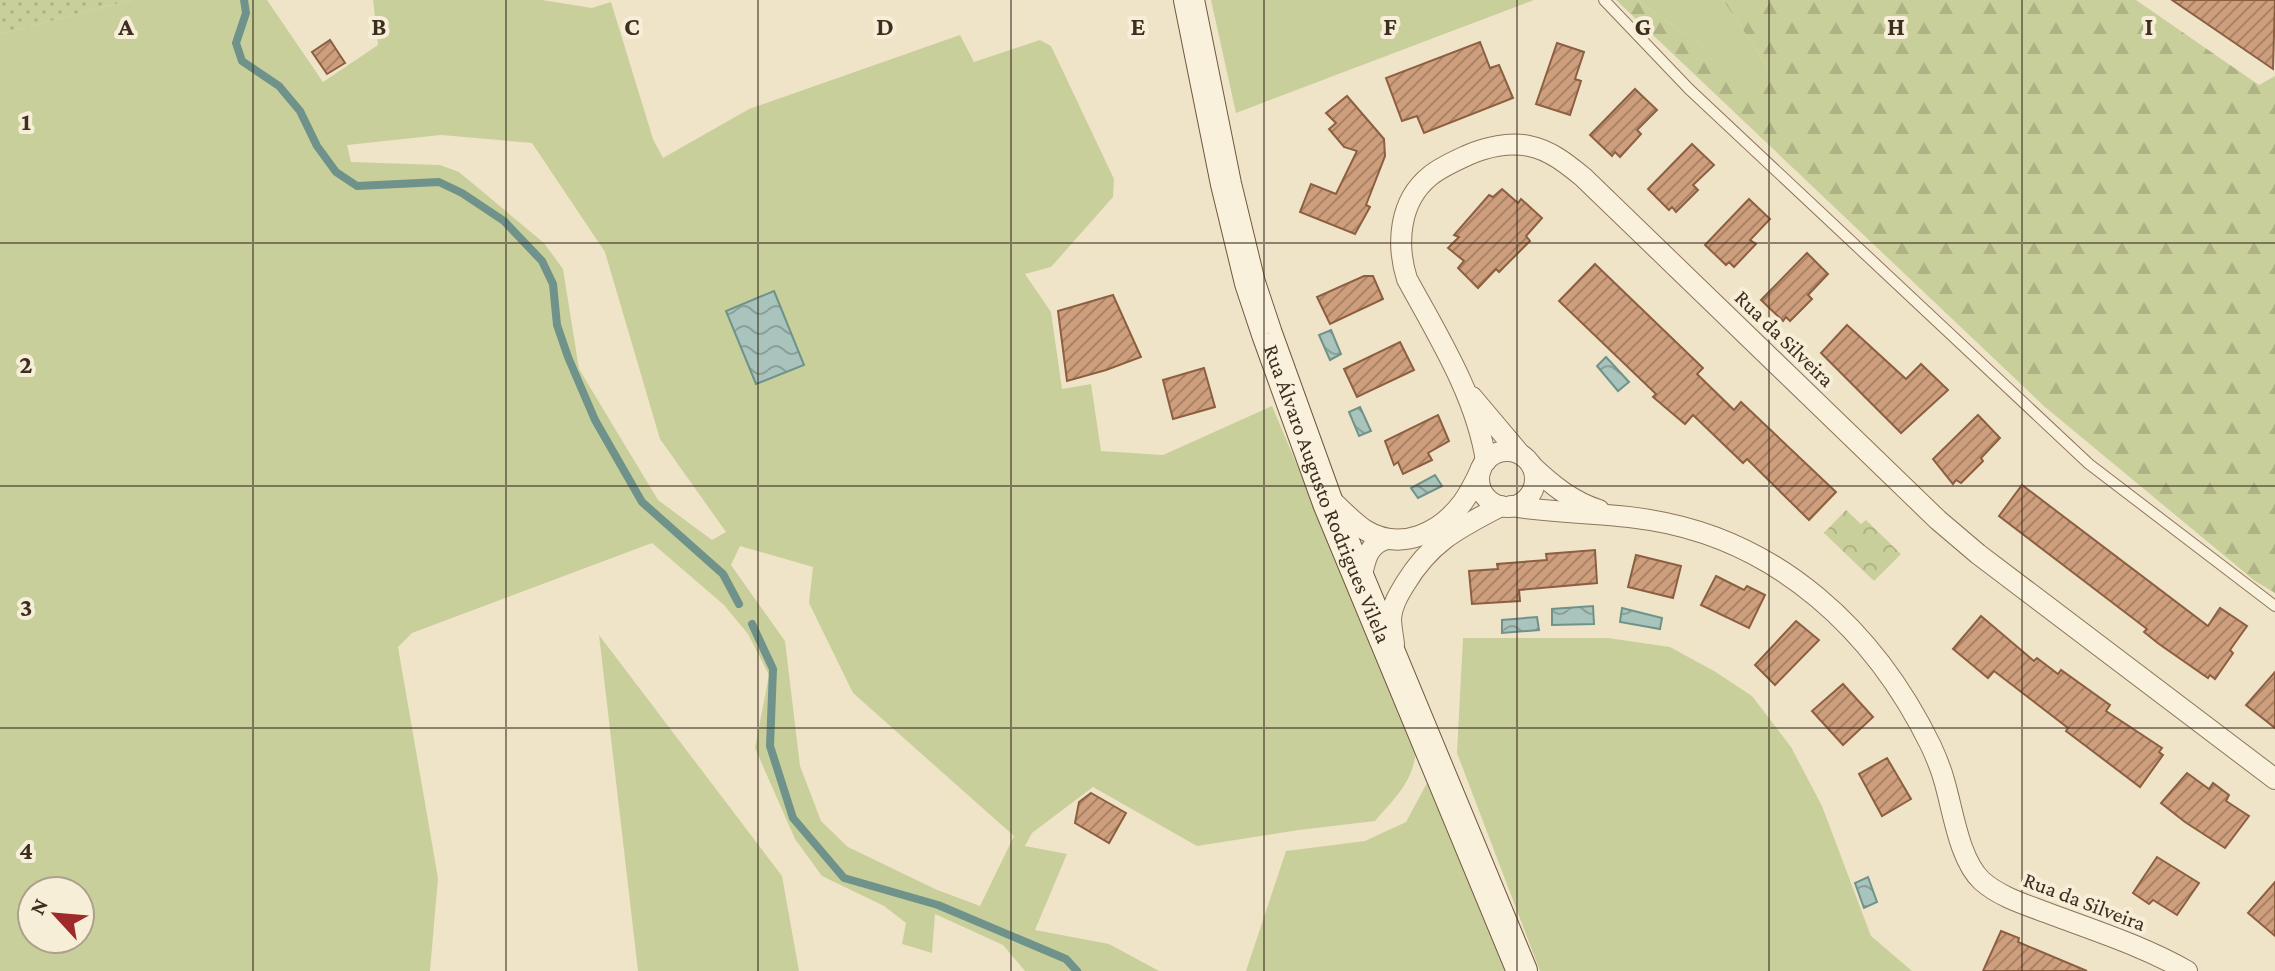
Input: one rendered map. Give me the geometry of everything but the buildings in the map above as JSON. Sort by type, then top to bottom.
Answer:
[{"type":"main road","name":"Rua Álvaro Augusto Rodrigues Vilela","points":[[1189,0],[1226,184],[1250,283],[1267,334],[1324,494],[1522,971]]},
{"type":"street","name":"Rua da Silveira","points":[[2187,971],[2142,948],[2014,900],[1981,879],[1967,858],[1943,775],[1930,745],[1886,672],[1853,630],[1798,580],[1774,564],[1716,536],[1684,526],[1617,516],[1548,512],[1492,502],[1481,488],[1484,465],[1478,426],[1464,388],[1407,279],[1402,263],[1400,240],[1403,220],[1417,189],[1445,166],[1481,150],[1509,145],[1530,146],[1566,163],[1938,520],[1978,554],[2275,779]]},
{"type":"street","name":"Rua da Silveira","points":[[1464,388],[1526,460],[1554,486],[1587,506],[1617,516]]},
{"type":"street","points":[[1324,494],[1365,530],[1387,539],[1405,541],[1428,534],[1453,515],[1494,454],[1503,451],[1526,460],[1535,483],[1532,492],[1520,504],[1506,506],[1460,527],[1439,541],[1398,588],[1387,592],[1375,590],[1361,580],[1370,550],[1376,542],[1387,539]]},
{"type":"street","points":[[1396,667],[1391,618],[1396,599],[1415,568]]},
{"type":"lane","points":[[1604,0],[1689,89],[2089,464],[2275,606]]},
{"type":"green space","points":[[0,0],[131,0],[0,34]]},
{"type":"green space","points":[[131,0],[267,0],[323,82],[378,45],[373,0],[542,0],[592,8],[611,2],[653,139],[663,158],[749,109],[960,35],[974,62],[1040,40],[1051,46],[1114,179],[1113,197],[1051,267],[1025,274],[1051,312],[1062,389],[1091,384],[1101,451],[1163,455],[1272,406],[1416,746],[1408,778],[1375,821],[1197,846],[1093,787],[1032,833],[1025,846],[1067,854],[1035,930],[1109,944],[1159,971],[1025,971],[1003,945],[935,914],[932,953],[902,944],[906,923],[884,906],[822,876],[795,839],[755,748],[769,675],[748,634],[724,605],[652,543],[412,633],[398,647],[438,878],[430,971],[0,971],[0,34]],"holes":[[[441,135],[532,143],[605,252],[660,439],[726,532],[712,540],[658,500],[579,369],[563,269],[544,243],[459,172],[440,165],[351,162],[347,145]],[[740,546],[813,567],[809,603],[853,693],[1014,836],[980,906],[935,889],[848,847],[821,821],[800,766],[785,641],[731,565]]]},
{"type":"green space","points":[[1211,0],[1534,0],[1236,113]]},
{"type":"green space","points":[[1616,0],[1637,0],[1758,86],[1767,66],[1723,0],[2136,0],[2259,85],[2275,76],[2275,593],[2255,581],[2045,407]]},
{"type":"green space","points":[[1637,0],[1723,0],[1767,66],[1759,87]]},
{"type":"green space","points":[[1846,510],[1861,524],[1866,520],[1901,554],[1874,581],[1824,533]]},
{"type":"green space","points":[[599,635],[782,876],[799,971],[638,971]]},
{"type":"green space","points":[[1463,638],[1608,638],[1670,647],[1752,696],[1791,747],[1822,806],[1871,936],[1912,971],[1540,971],[1457,753]]},
{"type":"green space","points":[[1427,783],[1505,971],[1246,971],[1286,851],[1365,841],[1406,822]]},
{"type":"water","points":[[774,291],[804,365],[756,384],[726,311]]},
{"type":"water","points":[[1331,330],[1341,354],[1330,360],[1319,335]]},
{"type":"water","points":[[1606,357],[1629,382],[1618,391],[1597,366]]},
{"type":"water","points":[[1360,407],[1371,431],[1359,436],[1349,412]]},
{"type":"water","points":[[1435,475],[1442,486],[1418,498],[1411,488]]},
{"type":"water","points":[[1593,606],[1594,624],[1552,625],[1552,609]]},
{"type":"water","points":[[1622,608],[1662,618],[1660,629],[1620,622]]},
{"type":"water","points":[[1537,617],[1539,630],[1502,633],[1502,620]]},
{"type":"water","points":[[1868,877],[1877,902],[1864,908],[1855,883]]},
{"type":"waterway","points":[[244,0],[246,13],[236,43],[242,61],[279,86],[300,111],[317,146],[336,172],[357,186],[439,182],[462,193],[504,221],[542,261],[553,284],[557,325],[568,357],[595,420],[642,502],[723,574],[739,604]]},
{"type":"waterway","points":[[752,624],[773,669],[770,746],[793,818],[844,878],[938,905],[1066,959],[1077,971]]}]
